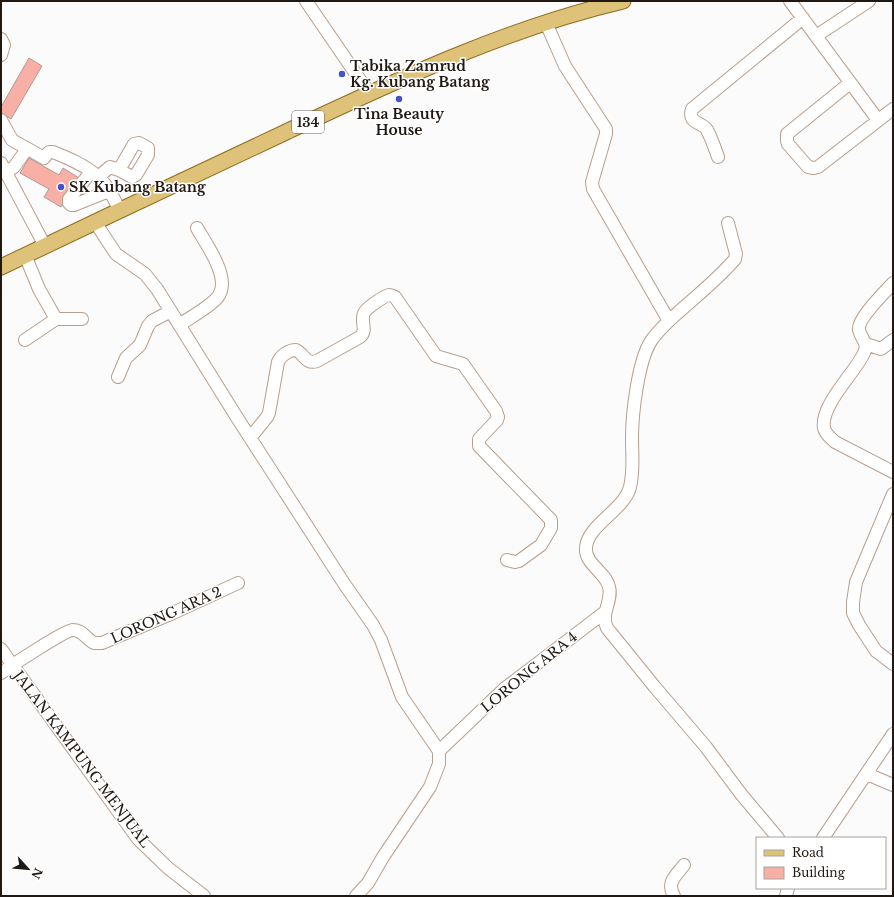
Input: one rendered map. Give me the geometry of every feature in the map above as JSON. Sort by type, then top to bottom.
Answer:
[{"type":"main road","name":"134","points":[[1,267],[369,93],[459,54],[496,39],[624,1]]},
{"type":"street","points":[[306,1],[369,93]]},
{"type":"street","points":[[790,1],[878,120]]},
{"type":"street","points":[[816,36],[869,1]]},
{"type":"street","points":[[718,157],[706,128],[693,119],[692,109],[803,18]]},
{"type":"street","points":[[546,23],[564,66],[606,129],[606,134],[592,182],[593,189],[669,321]]},
{"type":"street","points":[[1,39],[4,45],[1,55]]},
{"type":"street","points":[[850,83],[787,134],[786,141],[808,167],[814,168],[893,109]]},
{"type":"street","points":[[1,120],[11,138],[27,149],[44,158],[49,152],[53,152],[73,160],[94,174],[109,191],[120,211]]},
{"type":"street","points":[[27,149],[14,167],[3,167],[45,246]]},
{"type":"street","points":[[109,191],[74,205],[68,203],[69,200],[94,174],[110,167],[119,170]]},
{"type":"street","points":[[95,222],[116,254],[145,274],[157,289],[250,438],[345,585],[373,624],[381,640],[402,697],[439,751],[439,764],[430,787],[383,857],[368,883],[356,896]]},
{"type":"street","points":[[728,223],[736,254],[735,259],[669,321],[650,342],[642,361],[632,423],[632,467],[630,489],[610,514],[592,532],[585,548],[589,560],[610,588],[610,595],[604,618],[607,628],[777,837]]},
{"type":"street","points":[[179,325],[214,301],[219,296],[222,288],[222,276],[197,228]]},
{"type":"street","points":[[25,255],[39,289],[56,319]]},
{"type":"street","points":[[893,283],[861,322],[859,330],[866,344],[866,350],[831,403],[824,421],[824,429],[828,436],[835,442],[893,472]]},
{"type":"street","points":[[250,438],[269,413],[274,381],[280,357],[289,351],[296,350],[308,361],[317,361],[360,337],[364,331],[363,315],[365,311],[385,297],[392,295],[395,297],[436,356],[463,364],[496,411],[498,417],[497,420],[479,439],[479,446],[551,520],[551,528],[541,545],[519,561],[515,562],[506,560]]},
{"type":"street","points":[[118,377],[126,358],[140,345],[148,326],[155,320],[171,311]]},
{"type":"street","points":[[25,340],[36,331],[56,319],[82,319]]},
{"type":"street","points":[[866,344],[881,349],[893,340]]},
{"type":"street","points":[[893,494],[856,582],[853,602],[853,613],[859,625],[876,651],[893,664]]},
{"type":"street","name":"LORONG ARA 2","points":[[1,673],[69,630],[80,631],[94,643],[102,643],[238,583]]},
{"type":"street","name":"LORONG ARA 4","points":[[439,751],[504,690],[605,612]]},
{"type":"street","name":"JALAN KAMPUNG MENJUAL","points":[[1,649],[138,839],[168,868],[204,896]]},
{"type":"street","points":[[824,837],[893,734]]},
{"type":"street","points":[[867,774],[893,785]]},
{"type":"street","points":[[674,896],[670,889],[670,884],[684,865]]},
{"type":"building","points":[[29,58],[42,66],[11,119],[1,113],[1,107]]},
{"type":"building","points":[[29,158],[59,175],[63,168],[79,178],[61,207],[44,197],[49,189],[20,173]]},
{"type":"place","name":"Tabika Zamrud Kg. Kubang Batang","points":[[342,74]]},
{"type":"place","name":"Tina Beauty House","points":[[399,99]]},
{"type":"place","name":"SK Kubang Batang","points":[[61,187]]}]
